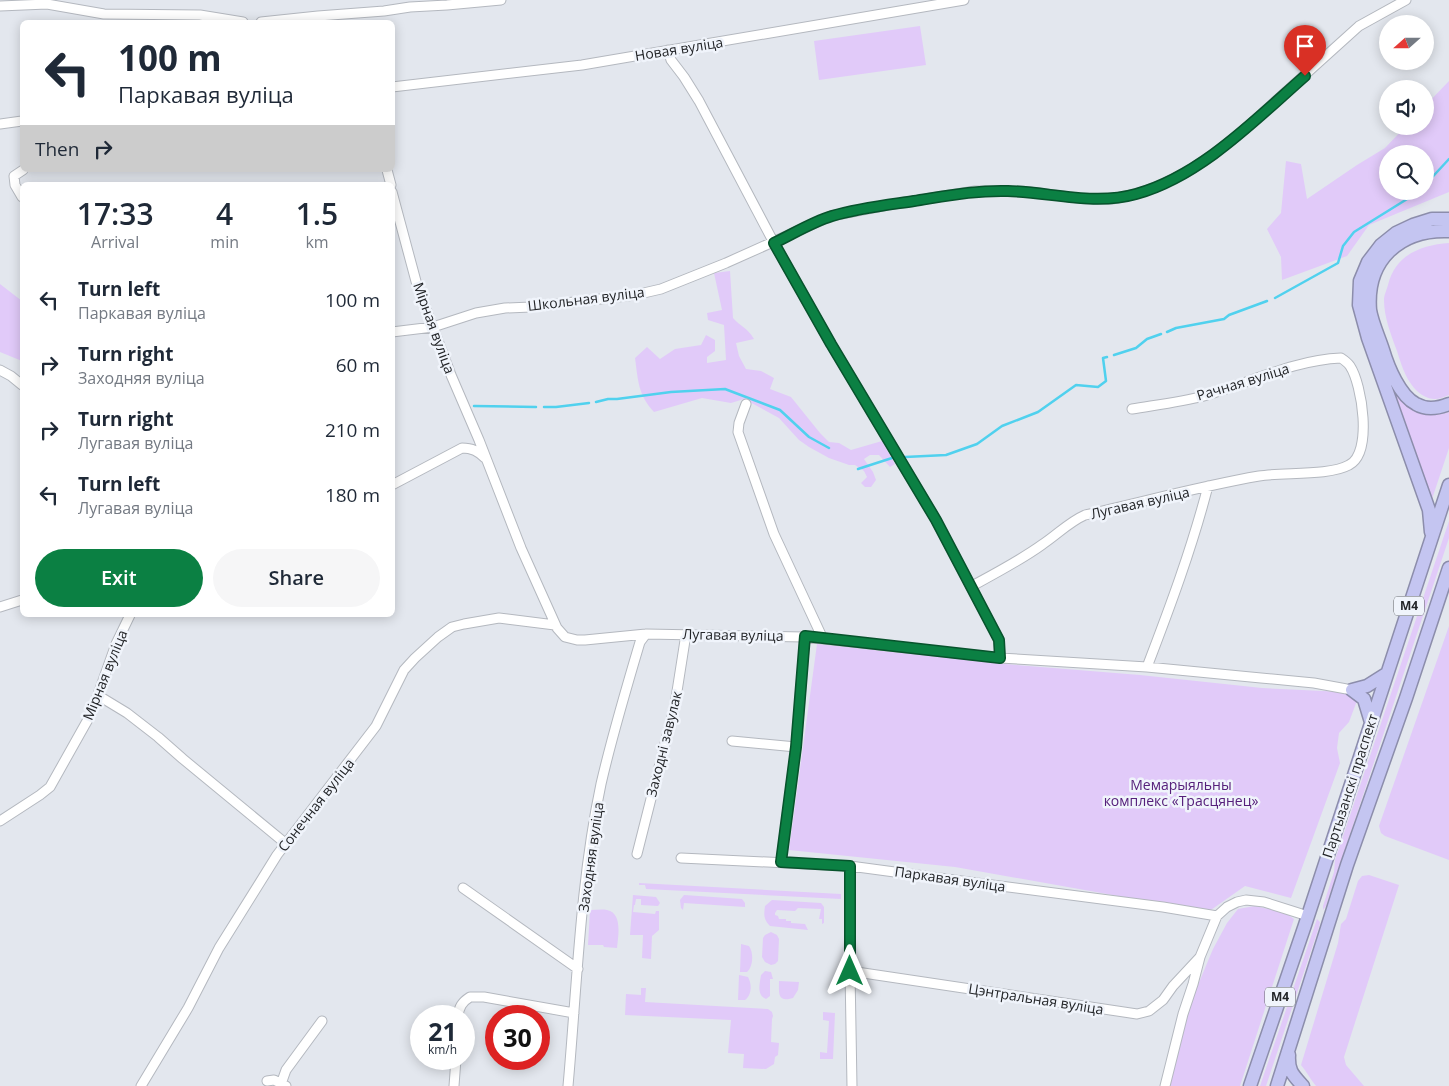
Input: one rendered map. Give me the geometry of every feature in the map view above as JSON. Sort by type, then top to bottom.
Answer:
[{"type":"highway","points":[[1431,538],[1429,510],[1368,338],[1359,305],[1360,281],[1368,262],[1381,245],[1396,233],[1432,219],[1449,219]]},
{"type":"highway","points":[[1449,231],[1429,231],[1416,234],[1386,254],[1376,270],[1370,288],[1370,312],[1387,361],[1404,393],[1415,404],[1428,408],[1442,407],[1449,404]]},
{"type":"highway","name":"Партызанскі праспект","points":[[1250,1086],[1449,485]]},
{"type":"highway","name":"Партызанскі праспект","points":[[1277,1086],[1347,865],[1406,698],[1449,568]]},
{"type":"highway","points":[[1352,690],[1367,686],[1386,674]]},
{"type":"highway","points":[[1352,690],[1364,699],[1370,722]]},
{"type":"highway","points":[[1308,914],[1329,920]]},
{"type":"highway","points":[[1289,1050],[1289,1068],[1303,1086]]},
{"type":"street","points":[[280,20],[501,0]]},
{"type":"street","name":"Новая вуліца","points":[[395,87],[549,69],[964,0]]},
{"type":"street","name":"Школьная вуліца","points":[[395,332],[433,327],[476,313],[505,308],[531,307],[635,295],[662,288],[774,243],[831,216],[967,192],[1022,191],[1086,199],[1112,199],[1136,194],[1159,186],[1187,172],[1212,156],[1237,136],[1359,26],[1406,0]]},
{"type":"street","points":[[0,6],[47,4],[104,14],[200,15],[226,20]]},
{"type":"street","points":[[668,50],[671,60],[699,101],[774,243],[831,344],[936,520],[999,640],[1000,658]]},
{"type":"street","points":[[0,124],[20,121]]},
{"type":"street","points":[[20,172],[14,176],[14,180],[20,193]]},
{"type":"street","name":"Мірная вуліца","points":[[395,203],[417,286],[521,548],[555,625],[565,637],[577,640],[646,634]]},
{"type":"street","name":"Рачная вуліца","points":[[1132,409],[1203,396],[1276,370],[1328,358],[1342,358],[1350,366],[1358,387],[1364,428],[1357,459],[1350,465]]},
{"type":"street","points":[[0,370],[20,383]]},
{"type":"street","points":[[746,404],[739,423],[738,432],[774,534],[823,639]]},
{"type":"street","points":[[395,483],[479,440]]},
{"type":"street","points":[[462,448],[470,448],[487,460]]},
{"type":"street","name":"Лугавая вуліца","points":[[972,586],[1024,557],[1044,544],[1069,523],[1079,518],[1208,486],[1261,476],[1331,471],[1350,465]]},
{"type":"street","name":"Лугавая вуліца","points":[[1147,667],[1183,572],[1198,526],[1208,486]]},
{"type":"street","points":[[0,607],[20,601]]},
{"type":"street","name":"Мірная вуліца","points":[[0,821],[50,787],[80,735],[99,696],[106,670],[129,617]]},
{"type":"street","name":"Сонечная вуліца","points":[[141,1086],[188,1008],[219,948],[285,843],[376,726],[404,670],[414,658],[438,637],[452,628],[475,621],[508,618],[555,625]]},
{"type":"street","name":"Лугавая вуліца","points":[[646,634],[805,636],[1000,658],[1147,667],[1261,678],[1352,690]]},
{"type":"street","name":"Заходняя вуліца","points":[[568,1086],[590,849],[601,785],[640,642],[646,634]]},
{"type":"street","name":"Заходні завулак","points":[[637,854],[675,704],[686,634]]},
{"type":"street","points":[[781,862],[796,747],[805,636]]},
{"type":"street","points":[[99,696],[127,713],[158,737],[285,843]]},
{"type":"street","points":[[732,741],[796,747]]},
{"type":"street","name":"Паркавая вуліца","points":[[681,858],[850,866],[1163,907],[1217,916]]},
{"type":"street","points":[[850,866],[852,1086]]},
{"type":"street","points":[[464,888],[578,969]]},
{"type":"street","points":[[1217,916],[1227,907],[1246,900],[1264,902],[1308,914]]},
{"type":"street","name":"Цэнтральная вуліца","points":[[1165,1086],[1182,1014],[1200,957],[1217,916]]},
{"type":"street","name":"Цэнтральная вуліца","points":[[850,971],[1137,1014],[1149,1011],[1163,1000],[1173,986],[1200,957]]},
{"type":"street","points":[[461,1005],[470,997],[484,997],[574,1013]]},
{"type":"street","points":[[267,1081],[274,1080],[283,1085],[286,1070],[322,1021]]},
{"type":"street","points":[[454,1086],[455,1070]]},
{"type":"green space","points":[[920,26],[926,65],[819,80],[814,41]]},
{"type":"green space","points":[[1449,81],[1449,192],[1434,198],[1434,145],[1388,145],[1397,135],[1434,135],[1434,97]]},
{"type":"green space","points":[[1379,152],[1379,200],[1430,200],[1369,225],[1347,256],[1282,280],[1281,257],[1267,229],[1281,213],[1286,161],[1301,164],[1307,199]]},
{"type":"green space","points":[[1449,243],[1449,395],[1433,399],[1427,398],[1418,392],[1406,376],[1388,326],[1384,298],[1391,275],[1403,259],[1419,249]]},
{"type":"green space","points":[[730,271],[733,318],[754,339],[736,343],[739,356],[746,369],[761,371],[774,378],[770,389],[791,397],[829,442],[839,443],[851,450],[882,441],[895,464],[890,467],[879,455],[870,455],[864,459],[876,480],[871,487],[865,487],[861,483],[867,477],[864,471],[855,465],[849,465],[829,458],[809,447],[799,440],[779,418],[744,399],[731,403],[702,398],[654,412],[649,406],[640,387],[635,358],[647,347],[660,359],[675,349],[701,345],[706,335],[715,340],[715,351],[707,357],[707,363],[726,360],[724,325],[708,320],[707,313],[722,310],[714,273]]},
{"type":"green space","points":[[0,284],[20,299],[20,360],[0,352]]},
{"type":"green space","points":[[1395,393],[1419,412],[1433,415],[1449,412],[1449,448],[1432,499]]},
{"type":"green space","points":[[1449,521],[1449,538],[1326,906],[1323,910],[1334,872],[1335,860]]},
{"type":"green space","points":[[1449,626],[1449,860],[1385,836],[1381,833],[1379,826]]},
{"type":"green space","name":"Мемарыяльны комплекс «Трасцянец»","points":[[817,644],[1262,688],[1344,692],[1354,694],[1358,698],[1349,722],[1339,733],[1337,748],[1340,763],[1291,898],[1245,886],[1208,912],[955,867],[789,850]]},
{"type":"green space","points":[[1369,875],[1399,885],[1344,1057],[1346,1065],[1364,1086],[1316,1086],[1301,1065],[1338,943],[1341,924],[1346,919],[1358,881],[1362,876]]},
{"type":"green space","points":[[639,883],[841,894],[841,899],[646,889],[645,885],[639,885]]},
{"type":"green space","points":[[633,895],[656,897],[660,903],[658,906],[641,905],[641,899],[636,899],[634,905],[633,912],[655,914],[656,911],[659,911],[659,930],[652,936],[651,959],[642,958],[643,935],[630,935]]},
{"type":"green space","points":[[684,895],[742,899],[745,907],[684,903],[683,910],[680,900]]},
{"type":"green space","points":[[772,900],[821,903],[824,907],[824,923],[822,924],[822,919],[819,919],[821,909],[798,908],[795,911],[777,910],[775,915],[779,919],[791,921],[791,923],[805,924],[808,930],[770,926],[765,919],[764,912],[765,906]]},
{"type":"green space","points":[[1255,906],[1281,912],[1294,919],[1240,1086],[1168,1086],[1185,1016],[1213,949],[1227,923],[1238,909]]},
{"type":"green space","points":[[590,910],[607,910],[615,916],[618,926],[617,948],[604,947],[603,945],[588,945]]},
{"type":"green space","points":[[1317,919],[1320,922],[1319,927],[1266,1086],[1260,1086]]},
{"type":"green space","points":[[771,932],[777,935],[779,939],[778,961],[771,965],[765,962],[762,957],[763,938]]},
{"type":"green space","points":[[741,944],[749,946],[752,952],[752,963],[747,972],[740,972]]},
{"type":"green space","points":[[765,971],[771,972],[773,979],[770,979],[770,996],[766,999],[761,995],[759,988],[761,975]]},
{"type":"green space","points":[[739,975],[748,977],[750,983],[751,989],[745,1000],[738,1000]]},
{"type":"green space","points":[[779,981],[799,982],[798,990],[793,998],[784,999],[780,996]]},
{"type":"green space","points":[[641,988],[646,988],[645,1002],[768,1009],[772,1012],[773,1016],[771,1042],[779,1043],[778,1055],[775,1057],[774,1064],[766,1069],[743,1068],[744,1054],[728,1053],[731,1020],[625,1015],[626,994],[641,995]]},
{"type":"green space","points":[[823,1012],[835,1013],[833,1059],[820,1059],[820,1052],[827,1053],[829,1021],[823,1020]]},
{"type":"waterway","points":[[1434,175],[1449,159]]},
{"type":"waterway","points":[[1275,298],[1338,263],[1343,246],[1354,232],[1406,200]]},
{"type":"waterway","points":[[1167,332],[1176,328],[1224,319],[1229,315],[1267,301]]},
{"type":"waterway","points":[[1114,355],[1136,348],[1147,339],[1161,334]]},
{"type":"waterway","points":[[905,457],[946,455],[977,444],[1002,426],[1038,412],[1076,385],[1098,387],[1106,381],[1103,358],[1107,357]]},
{"type":"waterway","points":[[596,402],[671,392],[725,389],[780,410],[809,437],[829,448]]},
{"type":"waterway","points":[[544,407],[589,403]]},
{"type":"waterway","points":[[474,406],[536,407]]},
{"type":"waterway","points":[[858,469],[892,458]]},
{"type":"route","points":[[850,971],[850,866],[781,862],[796,747],[805,636],[1000,658],[999,640],[936,520],[831,344],[774,243],[831,216],[975,191],[1029,192],[1086,199],[1112,199],[1136,194],[1159,186],[1187,172],[1212,156],[1305,76]]}]
